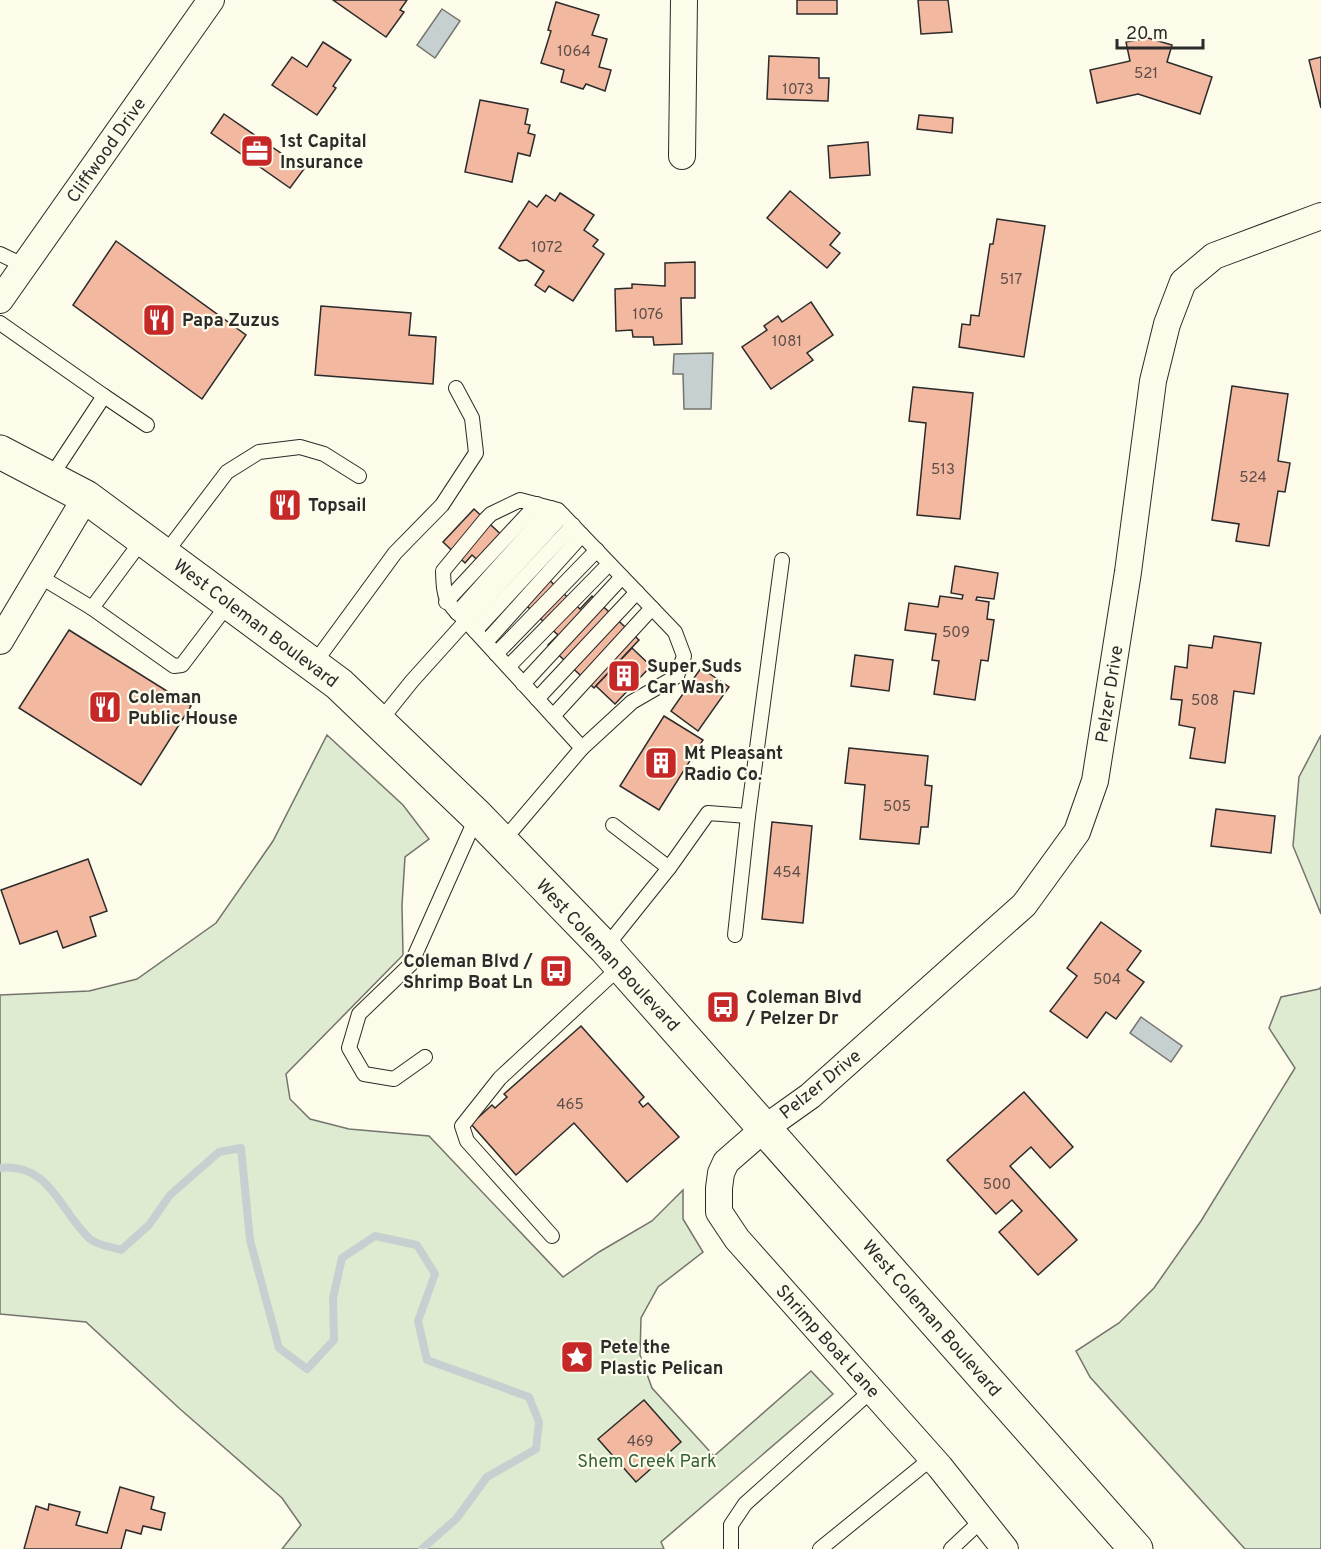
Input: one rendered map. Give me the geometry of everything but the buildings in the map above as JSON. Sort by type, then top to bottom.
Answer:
[{"type":"main road","name":"West Coleman Boulevard","points":[[0,452],[86,497],[339,684],[503,841],[613,957],[1136,1549]]},
{"type":"street","name":"Cliffwood Drive","points":[[0,300],[212,0]]},
{"type":"street","points":[[682,156],[684,0]]},
{"type":"street","name":"Pelzer Drive","points":[[765,1128],[810,1096],[1024,904],[1077,832],[1096,771],[1128,572],[1153,381],[1167,324],[1183,282],[1215,256],[1321,216]]},
{"type":"street","points":[[0,641],[86,497]]},
{"type":"street","name":"Shrimp Boat Lane","points":[[765,1128],[726,1162],[718,1188],[719,1212],[737,1239],[932,1458],[1005,1549]]},
{"type":"lane","points":[[0,254],[25,266]]},
{"type":"lane","points":[[0,323],[147,425]]},
{"type":"lane","points":[[313,664],[395,553],[442,505],[476,453],[472,418],[456,388]]},
{"type":"lane","points":[[50,478],[104,396]]},
{"type":"lane","points":[[92,608],[227,472],[258,452],[300,447],[324,454],[359,476]]},
{"type":"lane","points":[[503,841],[582,748],[632,702],[677,676],[684,656],[675,632],[597,550],[561,518],[520,500],[491,514],[443,571],[446,602],[509,666],[582,748]]},
{"type":"lane","points":[[446,602],[561,518]]},
{"type":"lane","points":[[379,722],[412,681],[561,518]]},
{"type":"lane","points":[[486,642],[561,518]]},
{"type":"lane","points":[[496,654],[597,550]]},
{"type":"lane","points":[[735,935],[748,816],[782,560]]},
{"type":"lane","points":[[509,666],[609,564]]},
{"type":"lane","points":[[39,576],[92,608],[174,666],[182,664],[229,603]]},
{"type":"lane","points":[[523,684],[622,577]]},
{"type":"lane","points":[[537,699],[636,592]]},
{"type":"lane","points":[[553,716],[652,608]]},
{"type":"lane","points":[[552,1236],[467,1141],[462,1126],[500,1078],[613,957],[669,868],[708,813],[748,816]]},
{"type":"lane","points":[[425,1057],[394,1079],[364,1074],[349,1048],[359,1014],[411,964],[477,816]]},
{"type":"lane","points":[[613,825],[669,868]]},
{"type":"lane","points":[[731,1549],[730,1525],[745,1504],[872,1390]]},
{"type":"lane","points":[[820,1549],[932,1458]]},
{"type":"lane","points":[[951,1549],[982,1521]]},
{"type":"green space","name":"Shem Creek Park","points":[[327,735],[403,805],[429,839],[405,857],[402,905],[403,955],[286,1074],[290,1099],[310,1119],[349,1129],[429,1136],[563,1277],[599,1252],[652,1221],[683,1190],[683,1219],[703,1252],[658,1287],[641,1318],[640,1355],[652,1388],[714,1456],[811,1371],[833,1394],[661,1542],[664,1549],[282,1549],[301,1525],[282,1498],[180,1409],[86,1322],[0,1314],[0,995],[89,991],[137,979],[216,923],[273,841]]},
{"type":"green space","points":[[1321,735],[1321,914],[1293,846],[1299,777]]},
{"type":"green space","points":[[1321,987],[1321,1549],[1245,1549],[1090,1377],[1076,1351],[1119,1323],[1154,1288],[1201,1221],[1295,1068],[1269,1028],[1281,997]]},
{"type":"shaded area","points":[[442,9],[460,21],[435,58],[417,45]]},
{"type":"shaded area","points":[[713,353],[711,409],[684,409],[683,374],[673,374],[674,354]]},
{"type":"shaded area","points":[[1141,1017],[1182,1046],[1171,1062],[1130,1033]]},
{"type":"waterway","points":[[0,1168],[17,1168],[43,1181],[90,1239],[121,1250],[149,1225],[170,1195],[219,1152],[241,1148],[250,1240],[279,1348],[307,1369],[334,1340],[333,1298],[342,1258],[375,1236],[417,1245],[435,1274],[418,1321],[427,1360],[529,1397],[539,1422],[536,1449],[487,1477],[456,1519],[422,1549]]},
{"type":"place","name":"1st Capital Insurance","points":[[257,151]]},
{"type":"place","name":"Papa Zuzus","points":[[159,320]]},
{"type":"place","name":"Topsail","points":[[285,505]]},
{"type":"place","name":"Super Suds Car Wash","points":[[624,676]]},
{"type":"place","name":"Coleman Public House","points":[[105,707]]},
{"type":"place","name":"Mt Pleasant Radio Co.","points":[[661,763]]},
{"type":"place","name":"Coleman Blvd / Shrimp Boat Ln","points":[[556,971]]},
{"type":"place","name":"Coleman Blvd / Pelzer Dr","points":[[723,1007]]},
{"type":"place","name":"Pete the Plastic Pelican","points":[[577,1357]]}]
